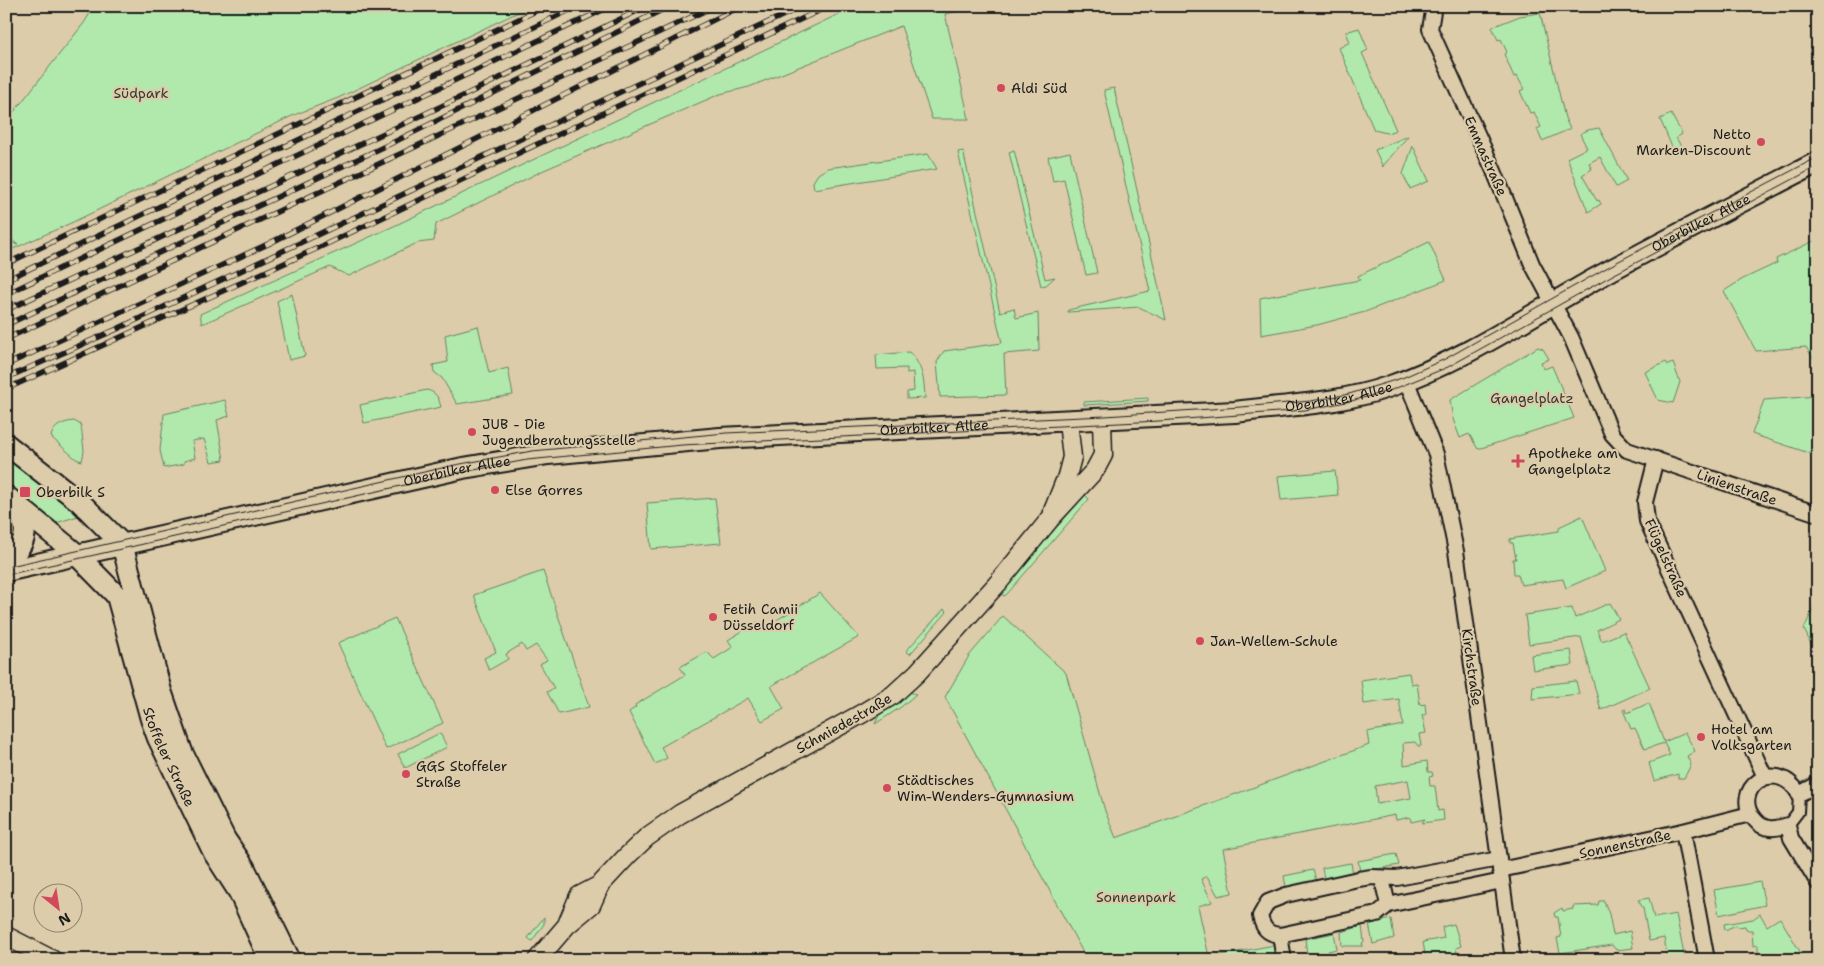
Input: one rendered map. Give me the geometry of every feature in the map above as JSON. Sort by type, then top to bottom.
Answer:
[{"type":"main road","name":"Oberbilker Allee","points":[[6,571],[463,468],[548,454],[720,438],[1068,422],[1302,406],[1348,398],[1406,380],[1449,361],[1553,303],[1818,162]]},
{"type":"main road","points":[[6,444],[80,502],[122,544]]},
{"type":"main road","points":[[6,563],[18,551],[24,539],[25,524],[12,500]]},
{"type":"main road","name":"Stoffeler Straße","points":[[12,500],[76,555],[117,596],[158,738],[214,853],[239,892],[270,960]]},
{"type":"main road","name":"Stoffeler Straße","points":[[122,544],[161,691],[182,752],[225,840],[244,868],[290,960]]},
{"type":"street","name":"Emmastraße","points":[[1434,6],[1430,30],[1494,171],[1532,264],[1553,303]]},
{"type":"street","points":[[1553,303],[1571,336],[1612,434],[1626,450],[1656,459]]},
{"type":"street","name":"Kirchstraße","points":[[1406,380],[1436,454],[1450,522],[1513,960]]},
{"type":"street","name":"Schmiedestraße","points":[[537,960],[567,925],[579,896],[600,885],[639,844],[670,820],[842,726],[893,695],[917,673],[998,583],[1050,519],[1095,470],[1103,454],[1102,420]]},
{"type":"street","name":"Schmiedestraße","points":[[1050,519],[1067,476],[1072,457],[1068,422]]},
{"type":"street","name":"Linienstraße","points":[[1656,459],[1818,514]]},
{"type":"street","name":"Flügelstraße","points":[[1656,459],[1645,502],[1647,521],[1765,777]]},
{"type":"street","points":[[1774,776],[1786,779],[1793,784],[1799,794],[1798,812],[1788,825],[1777,828],[1766,828],[1758,823],[1750,814],[1747,804],[1749,792],[1756,783],[1765,777],[1774,776]]},
{"type":"street","points":[[1799,794],[1818,784]]},
{"type":"street","name":"Sonnenstraße","points":[[1500,870],[1382,879],[1372,877],[1358,879],[1274,898],[1262,909],[1260,916],[1264,928],[1271,934],[1280,936],[1377,914],[1388,904],[1500,870],[1683,831],[1750,814]]},
{"type":"street","points":[[1788,825],[1790,838],[1818,884]]},
{"type":"street","points":[[1683,831],[1707,960]]},
{"type":"street","points":[[1382,879],[1388,904]]},
{"type":"street","points":[[6,936],[53,960]]},
{"type":"street","points":[[1280,936],[1284,960]]},
{"type":"green space","name":"Südpark","points":[[89,6],[531,6],[338,98],[294,115],[73,222],[6,252],[6,241],[18,245],[6,235],[6,122],[84,23],[89,15]]},
{"type":"green space","points":[[856,6],[980,6],[945,14],[969,119],[932,119],[901,26],[749,87],[720,94],[544,170],[436,224],[434,241],[417,243],[349,276],[330,267],[202,324],[200,314],[394,226]]},
{"type":"green space","points":[[1540,13],[1565,118],[1570,129],[1542,141],[1537,129],[1541,127],[1534,112],[1530,113],[1520,91],[1524,89],[1517,76],[1514,77],[1504,54],[1507,52],[1501,39],[1498,40],[1492,27],[1520,16]]},
{"type":"green space","points":[[1359,28],[1368,50],[1362,53],[1396,130],[1387,133],[1374,130],[1339,48],[1350,42],[1346,32]]},
{"type":"green space","points":[[1114,88],[1166,320],[1139,307],[1068,312],[1068,310],[1150,291],[1104,90]]},
{"type":"green space","points":[[1671,114],[1682,134],[1676,138],[1684,151],[1675,154],[1660,119]]},
{"type":"green space","points":[[1599,128],[1627,181],[1616,187],[1600,157],[1589,163],[1592,169],[1582,175],[1597,201],[1599,200],[1601,204],[1588,212],[1567,158],[1587,148],[1580,134]]},
{"type":"green space","points":[[1408,136],[1383,166],[1383,167],[1375,150]]},
{"type":"green space","points":[[1413,146],[1429,181],[1410,189],[1403,174]]},
{"type":"green space","points":[[1014,150],[1045,279],[1055,277],[1046,285],[1041,286],[1009,152]]},
{"type":"green space","points":[[963,151],[1000,312],[1014,308],[1016,318],[1038,313],[1039,351],[1004,354],[1006,395],[940,397],[937,362],[944,351],[1002,343],[958,152]]},
{"type":"green space","points":[[1070,152],[1097,273],[1086,275],[1064,179],[1053,181],[1048,157]]},
{"type":"green space","points":[[928,154],[937,169],[814,189],[813,182],[818,174],[828,168]]},
{"type":"green space","points":[[1818,239],[1818,276],[1815,278],[1818,282],[1818,379],[1815,361],[1806,347],[1756,351],[1724,291],[1743,279],[1777,263],[1776,259]]},
{"type":"green space","points":[[1429,242],[1446,280],[1365,312],[1317,325],[1261,335],[1260,298],[1360,280],[1358,276]]},
{"type":"green space","points":[[292,294],[305,356],[289,360],[277,301]]},
{"type":"green space","points":[[478,326],[489,373],[508,368],[513,395],[457,404],[442,378],[434,372],[433,365],[448,362],[445,335]]},
{"type":"green space","name":"Gangelplatz","points":[[1538,347],[1543,349],[1549,359],[1541,362],[1544,369],[1552,366],[1574,418],[1478,449],[1469,434],[1460,438],[1453,419],[1450,400]]},
{"type":"green space","points":[[909,352],[914,357],[922,373],[925,398],[907,399],[907,392],[914,391],[913,372],[907,373],[907,368],[877,369],[876,355]]},
{"type":"green space","points":[[1666,362],[1668,365],[1673,363],[1680,382],[1673,403],[1658,400],[1645,372]]},
{"type":"green space","points":[[427,390],[437,396],[441,407],[364,423],[360,405]]},
{"type":"green space","points":[[1818,396],[1818,456],[1752,434],[1764,400]]},
{"type":"green space","points":[[1148,398],[1148,401],[1084,405],[1084,402]]},
{"type":"green space","points":[[225,400],[229,416],[217,420],[224,460],[211,462],[204,439],[192,441],[195,458],[184,461],[184,464],[164,468],[160,450],[164,414]]},
{"type":"green space","points":[[74,421],[81,425],[84,451],[82,461],[76,459],[51,437],[59,425]]},
{"type":"green space","points":[[6,453],[81,515],[53,524],[6,486]]},
{"type":"green space","points":[[1335,471],[1338,495],[1281,500],[1278,476]]},
{"type":"green space","points":[[1085,495],[1089,499],[1007,594],[1004,596],[1001,594],[1001,591]]},
{"type":"green space","points":[[715,498],[721,543],[651,549],[647,503]]},
{"type":"green space","points":[[1582,516],[1605,571],[1566,588],[1563,579],[1521,585],[1518,574],[1514,574],[1513,559],[1516,559],[1513,543],[1510,543],[1510,539],[1559,531],[1559,527]]},
{"type":"green space","points":[[543,571],[589,707],[559,714],[547,692],[554,688],[540,664],[547,660],[536,645],[526,651],[522,644],[506,654],[508,659],[489,670],[484,658],[496,652],[474,595]]},
{"type":"green space","points":[[820,593],[859,637],[771,686],[784,709],[762,721],[748,698],[661,747],[667,758],[655,764],[629,712],[636,707],[635,705],[685,675],[680,667],[707,652],[714,659],[733,647],[728,640],[757,622],[761,630]]},
{"type":"green space","points":[[1818,598],[1818,659],[1804,629]]},
{"type":"green space","points":[[1610,603],[1619,619],[1597,630],[1602,641],[1624,632],[1650,688],[1601,710],[1581,637],[1529,644],[1525,615],[1572,608],[1575,618]]},
{"type":"green space","points":[[944,609],[947,612],[910,654],[906,651]]},
{"type":"green space","name":"Sonnenpark","points":[[1003,616],[1066,673],[1105,811],[1116,838],[1369,745],[1367,732],[1403,725],[1399,699],[1364,704],[1361,680],[1409,673],[1411,684],[1417,683],[1420,705],[1425,704],[1426,715],[1422,715],[1426,733],[1419,734],[1421,746],[1418,746],[1415,742],[1403,743],[1404,765],[1427,761],[1428,772],[1432,772],[1433,776],[1429,777],[1430,786],[1435,786],[1438,811],[1443,810],[1444,820],[1422,823],[1425,819],[1411,822],[1410,817],[1396,820],[1395,815],[1223,849],[1232,893],[1218,896],[1207,876],[1201,879],[1212,902],[1198,906],[1209,957],[1275,945],[1278,960],[1087,960],[945,697],[969,656]],"holes":[[[1408,780],[1411,798],[1377,804],[1375,786]]]},
{"type":"green space","points":[[395,618],[443,723],[386,749],[338,643]]},
{"type":"green space","points":[[1571,650],[1573,665],[1533,670],[1531,655]]},
{"type":"green space","points":[[1576,681],[1579,694],[1532,699],[1533,686]]},
{"type":"green space","points":[[909,692],[916,694],[901,707],[875,724],[880,713]]},
{"type":"green space","points":[[1649,703],[1664,742],[1685,733],[1695,751],[1687,756],[1691,765],[1684,778],[1678,778],[1678,774],[1654,781],[1649,763],[1670,755],[1664,743],[1645,749],[1635,728],[1631,729],[1623,710],[1626,709],[1627,713]]},
{"type":"green space","points":[[440,733],[447,747],[405,768],[398,754]]},
{"type":"green space","points":[[1396,854],[1399,865],[1360,872],[1358,861]]},
{"type":"green space","points":[[1351,863],[1353,874],[1324,879],[1322,868]]},
{"type":"green space","points":[[1313,870],[1316,881],[1286,887],[1284,876]]},
{"type":"green space","points":[[1760,882],[1765,905],[1719,915],[1714,890]]},
{"type":"green space","points":[[1649,898],[1654,918],[1676,914],[1685,960],[1668,960],[1664,938],[1649,941],[1643,908],[1638,900]]},
{"type":"green space","points":[[1599,901],[1604,901],[1609,914],[1613,935],[1630,931],[1633,948],[1616,950],[1612,945],[1560,953],[1557,938],[1561,937],[1558,917],[1555,917],[1554,913],[1562,908],[1563,911],[1573,909],[1573,906],[1598,905]]},
{"type":"green space","points":[[1760,914],[1767,926],[1780,918],[1805,960],[1758,960],[1758,945],[1753,946],[1752,930],[1747,930],[1745,926],[1738,927],[1736,925],[1725,930],[1724,924],[1753,919]]},
{"type":"green space","points":[[544,917],[544,924],[532,941],[528,938]]},
{"type":"green space","points":[[1391,919],[1394,938],[1373,944],[1369,924]]},
{"type":"green space","points":[[1454,924],[1461,946],[1456,948],[1458,960],[1426,960],[1423,942],[1444,938],[1442,927]]},
{"type":"green space","points":[[1362,926],[1363,946],[1342,946],[1341,932]]},
{"type":"green space","points":[[1334,933],[1337,949],[1328,951],[1328,954],[1308,954],[1308,960],[1299,960],[1307,954],[1305,939]]},
{"type":"tram line","points":[[6,567],[455,465],[532,451],[726,433],[1105,416],[1241,407],[1311,401],[1349,394],[1402,378],[1445,359],[1617,262],[1818,157]]},
{"type":"tram line","points":[[6,575],[458,473],[527,460],[682,445],[1159,421],[1305,410],[1351,401],[1389,391],[1448,367],[1611,276],[1818,166]]},
{"type":"railway","points":[[6,264],[546,6]]},
{"type":"railway","points":[[6,280],[578,6]]},
{"type":"railway","points":[[6,294],[611,6]]},
{"type":"railway","points":[[6,310],[463,96],[647,6]]},
{"type":"railway","points":[[6,325],[396,141],[670,6]]},
{"type":"railway","points":[[6,339],[715,6]]},
{"type":"railway","points":[[6,365],[268,244],[741,6]]},
{"type":"railway","points":[[6,378],[115,330],[803,6]]},
{"type":"railway","points":[[6,389],[318,248],[829,6]]},
{"type":"place","name":"Aldi Süd","points":[[1001,88]]},
{"type":"place","name":"Netto Marken-Discount","points":[[1761,142]]},
{"type":"place","name":"JUB - Die Jugendberatungsstelle","points":[[472,432]]},
{"type":"place","name":"Apotheke am Gangelplatz","points":[[1518,461]]},
{"type":"place","name":"Else Gorres","points":[[495,490]]},
{"type":"place","name":"Oberbilk S","points":[[25,492]]},
{"type":"place","name":"Fetih Camii Düsseldorf","points":[[713,617]]},
{"type":"place","name":"Jan-Wellem-Schule","points":[[1200,641]]},
{"type":"place","name":"Hotel am Volksgarten","points":[[1701,737]]},
{"type":"place","name":"GGS Stoffeler Straße","points":[[406,774]]},
{"type":"place","name":"Städtisches Wim-Wenders-Gymnasium","points":[[887,788]]}]
